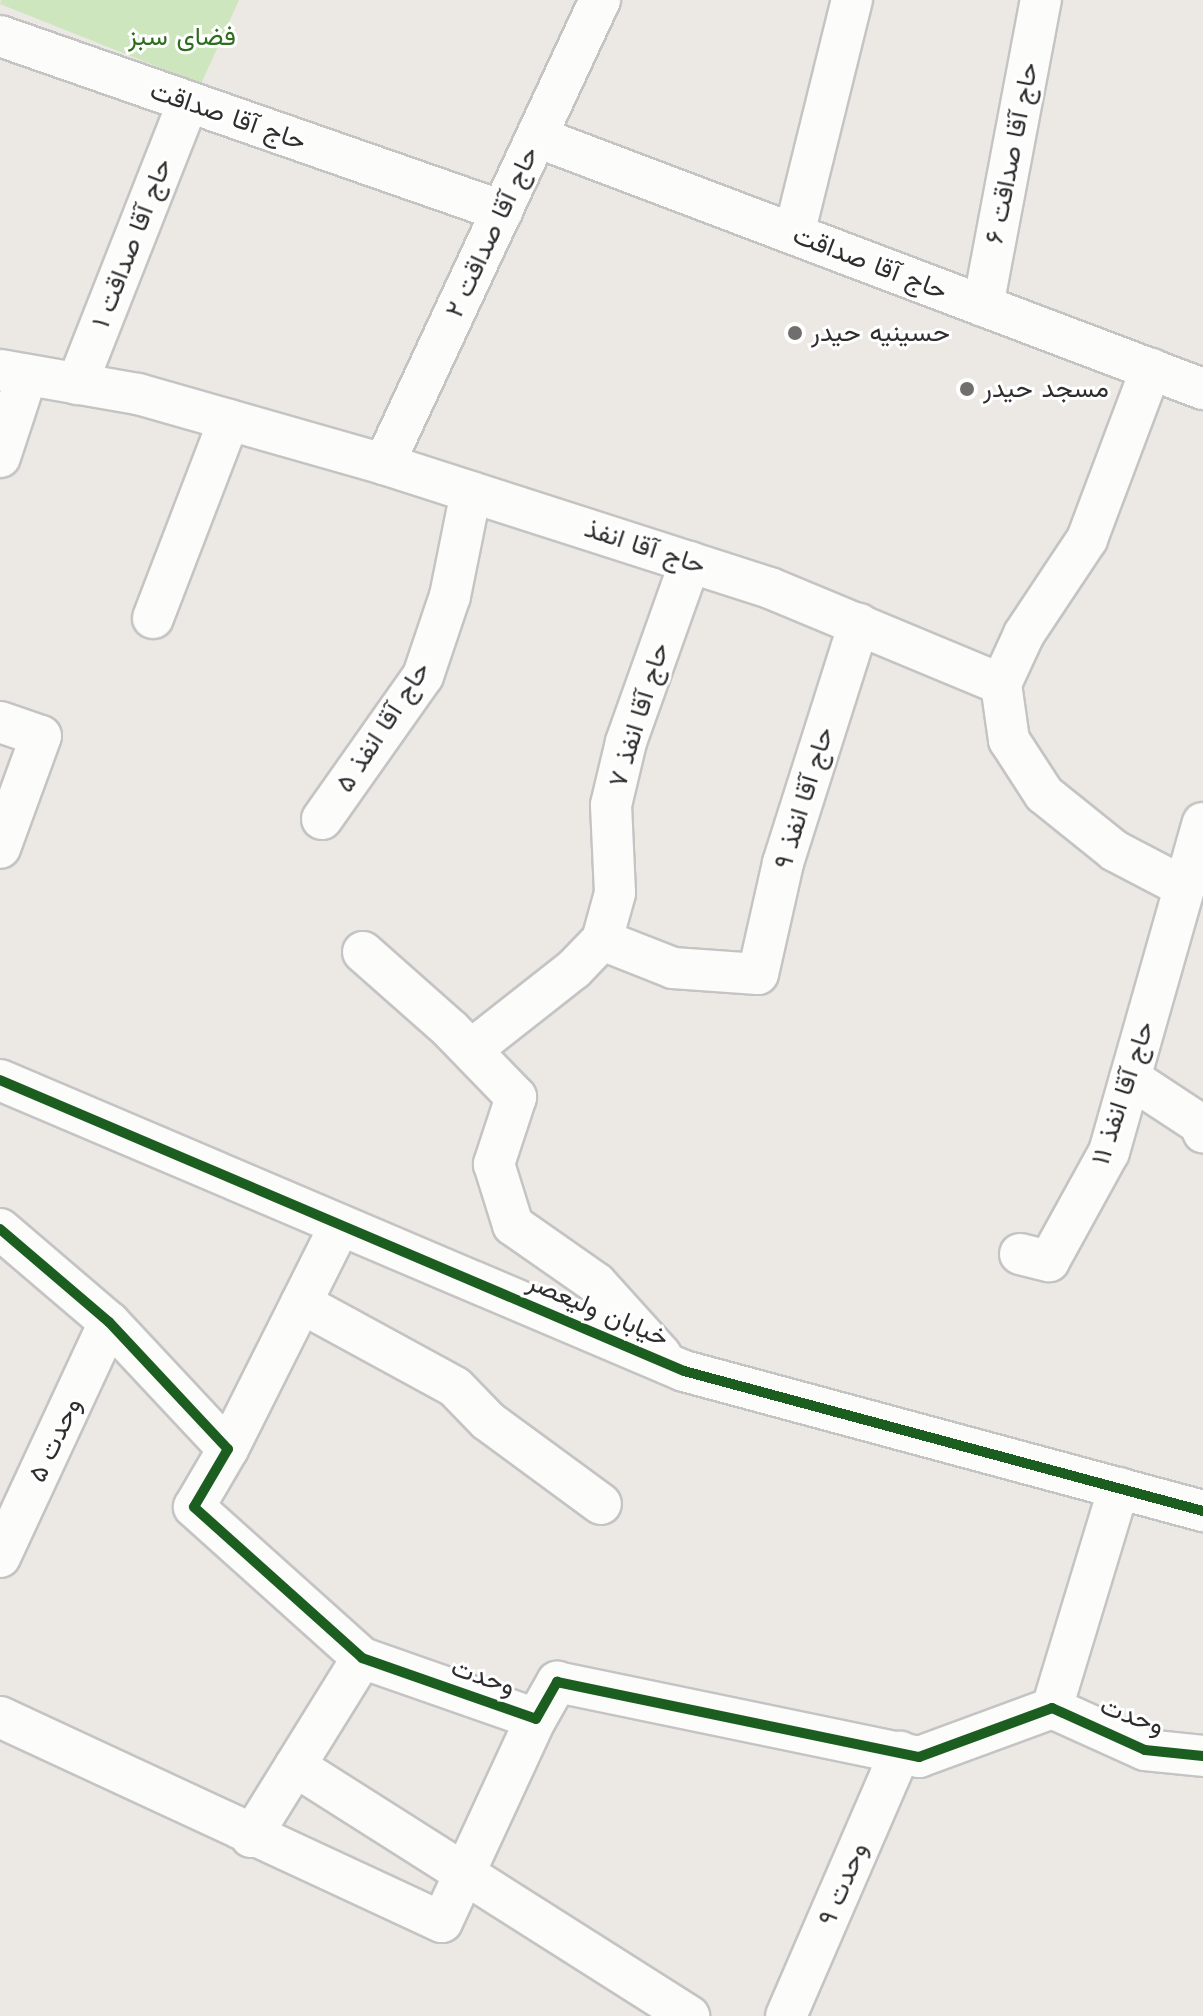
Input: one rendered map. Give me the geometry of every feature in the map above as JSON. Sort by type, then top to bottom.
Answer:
[{"type":"street","name":"حاج آقا صداقت ۲","points":[[384,464],[600,0]]},
{"type":"street","points":[[794,234],[852,0]]},
{"type":"street","name":"حاج آقا صداقت ۶","points":[[983,306],[1041,0]]},
{"type":"street","name":"حاج آقا صداقت","points":[[0,36],[502,211]]},
{"type":"street","name":"حاج آقا صداقت ۱","points":[[77,384],[188,102]]},
{"type":"street","name":"حاج آقا صداقت","points":[[537,137],[1203,389]]},
{"type":"street","points":[[1151,369],[1087,539],[1024,634],[1001,684],[1009,740],[1044,794],[1115,851],[1182,886]]},
{"type":"street","points":[[0,457],[14,372]]},
{"type":"street","name":"حاج آقا انفذ","points":[[14,372],[229,420],[384,464],[690,562],[859,624],[1001,684]]},
{"type":"street","points":[[153,618],[229,420]]},
{"type":"street","name":"حاج آقا انفذ ۵","points":[[322,819],[423,676],[450,596],[471,492]]},
{"type":"street","name":"حاج آقا انفذ ۷","points":[[471,1050],[574,969],[602,940],[615,893],[611,805],[620,768],[690,562]]},
{"type":"street","name":"حاج آقا انفذ ۹","points":[[602,940],[673,968],[758,974],[783,863],[859,624]]},
{"type":"street","points":[[0,722],[41,736],[0,848]]},
{"type":"street","name":"حاج آقا انفذ ۱۱","points":[[1020,1254],[1049,1261],[1109,1152],[1182,886],[1203,823]]},
{"type":"street","points":[[363,952],[471,1050],[516,1097],[494,1164],[513,1225],[596,1283],[670,1365]]},
{"type":"street","points":[[1130,1078],[1200,1124],[1203,1132]]},
{"type":"street","name":"خیابان ولیعصر","points":[[0,1080],[670,1365],[1203,1511]]},
{"type":"street","points":[[0,1229],[109,1322],[228,1449],[340,1225]]},
{"type":"street","points":[[301,1303],[455,1387],[488,1421],[601,1504]]},
{"type":"street","name":"وحدت ۵","points":[[0,1557],[109,1322]]},
{"type":"street","name":"وحدت","points":[[228,1449],[194,1507],[362,1658],[536,1719],[557,1682],[919,1757],[1052,1708],[1145,1750],[1203,1756]]},
{"type":"street","points":[[1052,1708],[1119,1488]]},
{"type":"street","points":[[251,1837],[362,1658]]},
{"type":"street","points":[[0,1717],[251,1837],[442,1922],[462,1871],[536,1719]]},
{"type":"street","name":"وحدت ۹","points":[[786,2016],[900,1752]]},
{"type":"street","points":[[295,1766],[689,2016]]},
{"type":"green space","name":"فضای سبز","points":[[1,0],[239,0],[201,84],[0,4]]},
{"type":"cycle path","points":[[0,1080],[684,1371],[1203,1511]]},
{"type":"cycle path","points":[[0,1229],[109,1322],[228,1449],[194,1507],[362,1658],[536,1719],[557,1682],[919,1757],[1052,1708],[1145,1750],[1203,1756]]},
{"type":"place","name":"حسینیه حیدر","points":[[795,333]]},
{"type":"place","name":"مسجد حیدر","points":[[967,389]]}]
